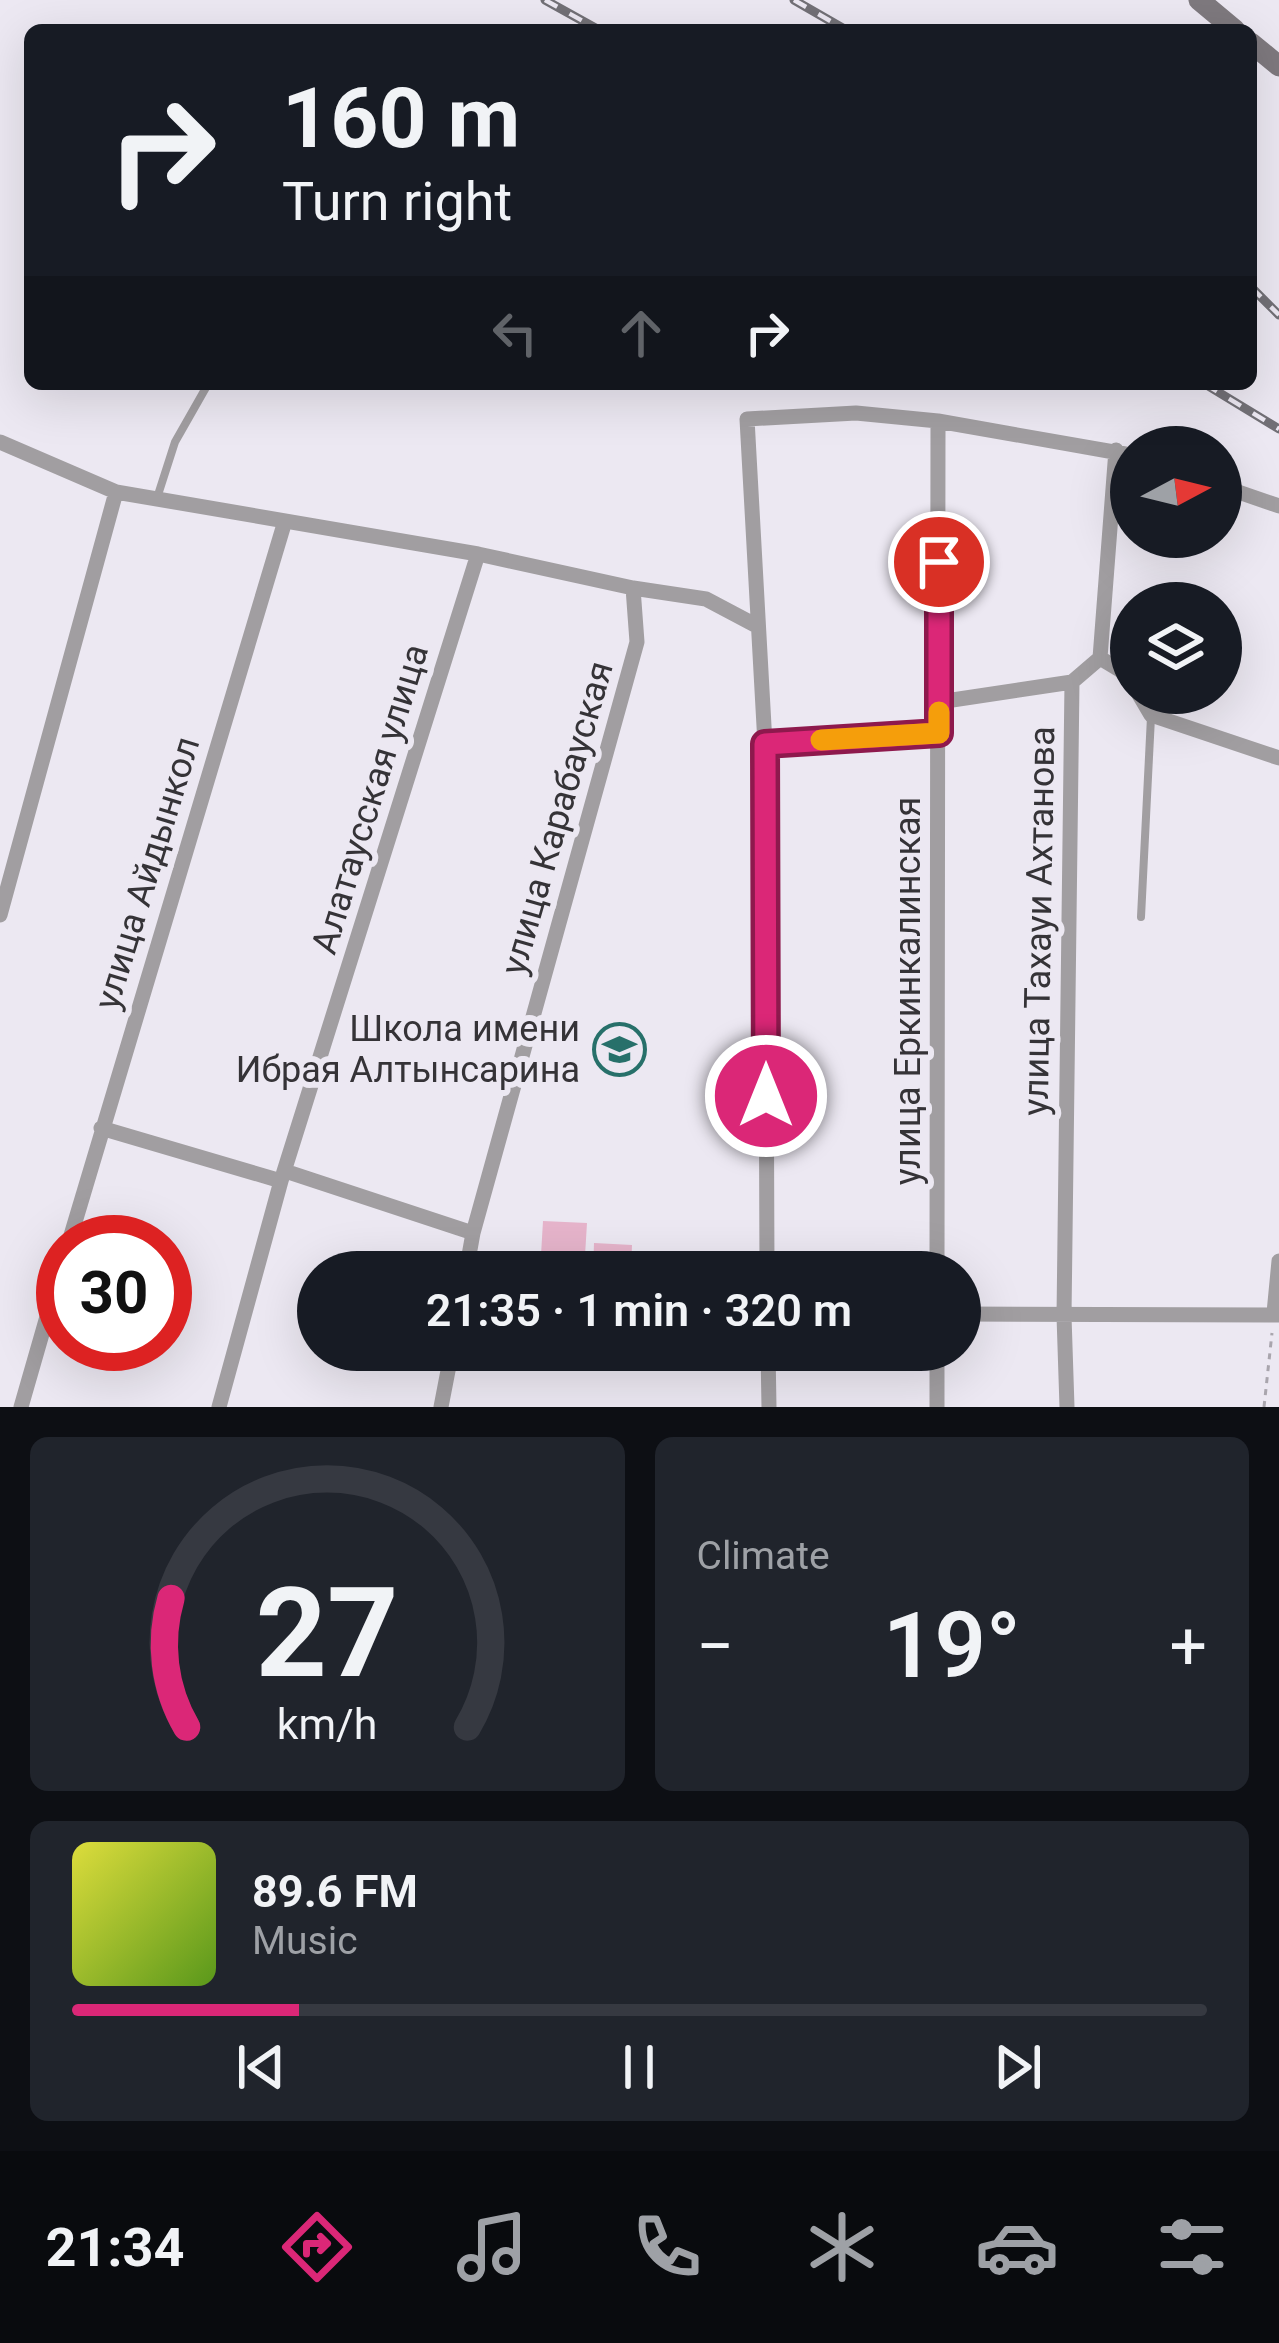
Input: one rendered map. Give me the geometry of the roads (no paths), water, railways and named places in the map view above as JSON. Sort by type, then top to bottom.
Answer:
[{"type":"main road","points":[[1199,0],[1228,24]]},
{"type":"street","points":[[767,1251],[765,744],[748,419],[856,413],[1110,451]]},
{"type":"street","name":"улица Еркинкалинская","points":[[937,1251],[938,422]]},
{"type":"street","points":[[0,442],[116,492],[706,599],[758,626]]},
{"type":"street","points":[[0,915],[116,492]]},
{"type":"street","points":[[1242,493],[1279,506]]},
{"type":"street","name":"улица Айдынкол","points":[[77,1215],[285,521]]},
{"type":"street","name":"Алатаусская улица","points":[[219,1407],[283,1176],[478,554]]},
{"type":"street","points":[[1110,664],[1100,658],[1112,558]]},
{"type":"street","name":"улица Карабауская","points":[[470,1251],[637,642],[633,588]]},
{"type":"street","name":"улица Тахауи Ахтанова","points":[[1066,1407],[1072,682],[1100,658]]},
{"type":"street","points":[[940,702],[1072,682]]},
{"type":"street","points":[[1151,716],[1279,758]]},
{"type":"street","points":[[765,744],[939,733]]},
{"type":"street","points":[[101,1127],[473,1233]]},
{"type":"street","points":[[981,1314],[1276,1314],[1279,1261]]},
{"type":"street","points":[[21,1407],[36,1355]]},
{"type":"street","points":[[441,1407],[448,1371]]},
{"type":"street","points":[[768,1371],[769,1407]]},
{"type":"street","points":[[937,1371],[937,1407]]},
{"type":"lane","points":[[156,499],[187,415],[204,390]]},
{"type":"lane","points":[[1141,917],[1151,716]]},
{"type":"railway","points":[[545,0],[588,24]]},
{"type":"railway","points":[[794,0],[836,24]]},
{"type":"railway","points":[[1257,293],[1279,315]]},
{"type":"railway","points":[[1215,390],[1279,429]]},
{"type":"place","name":"Школа имени Ибрая Алтынсарина","points":[[619,1050]]}]
